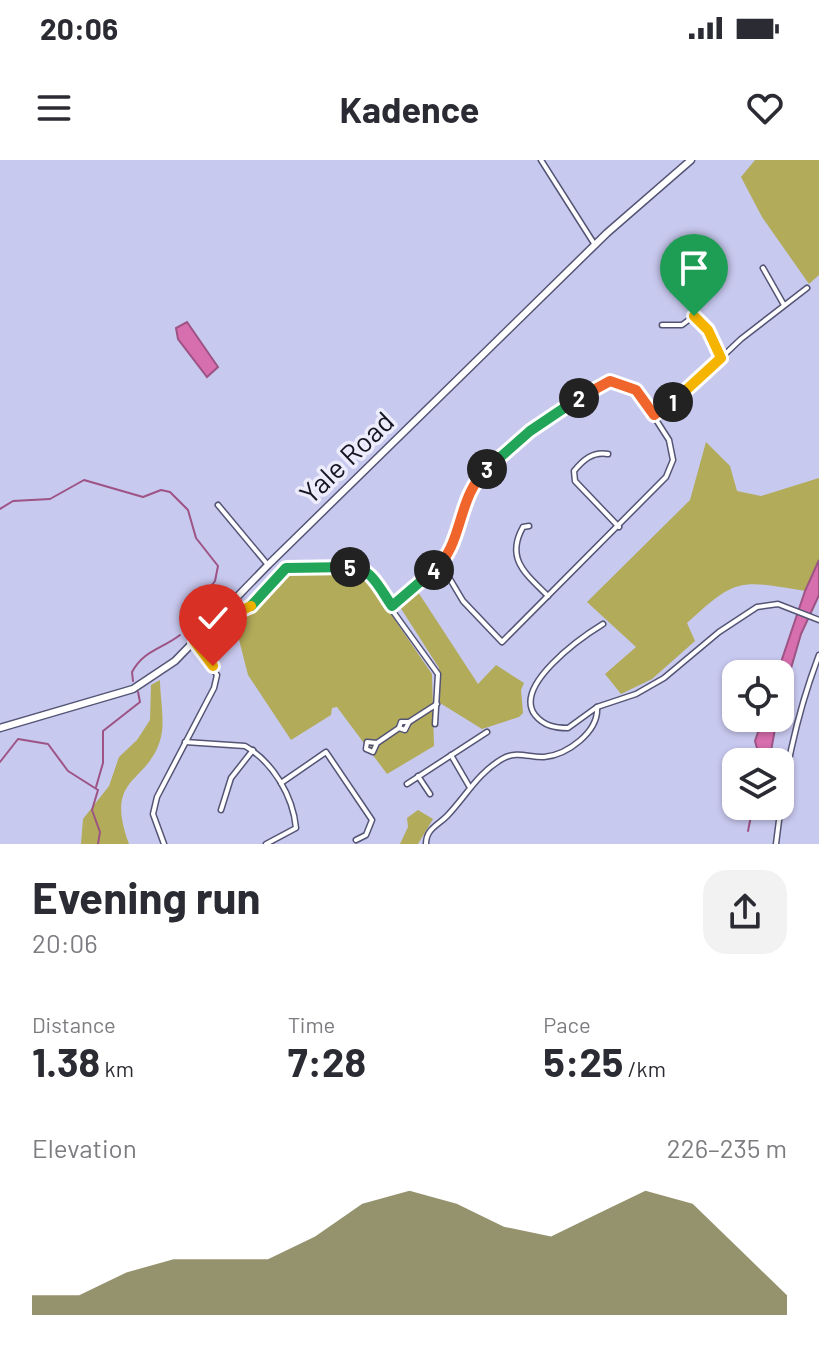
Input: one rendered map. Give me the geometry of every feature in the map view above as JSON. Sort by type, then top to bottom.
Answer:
[{"type":"main road","name":"Yale Road","points":[[0,728],[133,689],[163,671],[595,245],[691,160]]},
{"type":"street","points":[[541,160],[595,245]]},
{"type":"street","points":[[763,268],[784,305]]},
{"type":"street","points":[[654,415],[679,398],[721,358],[807,288]]},
{"type":"street","points":[[662,325],[682,325],[694,316],[708,330],[721,358]]},
{"type":"street","points":[[392,606],[441,564],[449,550],[471,484],[530,431],[599,384],[610,381],[636,390],[669,440],[673,460],[666,477],[502,642],[463,601],[441,564]]},
{"type":"street","points":[[608,454],[598,452],[581,462],[574,471],[575,481],[619,527]]},
{"type":"street","points":[[218,505],[268,565]]},
{"type":"street","points":[[529,526],[523,527],[519,535],[515,558],[521,570],[548,596]]},
{"type":"street","points":[[227,607],[240,611],[257,601],[286,568],[320,570],[354,566],[368,573],[438,674],[435,724]]},
{"type":"street","points":[[603,624],[547,670],[528,696],[538,719],[557,728],[568,728],[597,707],[636,694],[664,678],[719,632],[757,607],[786,607],[819,620]]},
{"type":"street","points":[[164,844],[153,814],[157,797],[214,688],[217,675],[195,642]]},
{"type":"street","points":[[776,844],[787,755],[800,704],[819,655]]},
{"type":"street","points":[[377,743],[399,728],[405,730],[409,722],[437,704]]},
{"type":"street","points":[[426,844],[429,831],[447,816],[469,786],[507,756],[559,755],[591,730],[597,707]]},
{"type":"street","points":[[407,784],[487,732]]},
{"type":"street","points":[[185,742],[202,745],[233,742],[253,750],[281,783],[293,810],[296,828],[266,844]]},
{"type":"street","points":[[221,810],[231,778],[253,750]]},
{"type":"street","points":[[281,783],[326,752],[372,820],[366,835],[356,840]]},
{"type":"street","points":[[451,755],[469,786]]},
{"type":"street","points":[[418,776],[430,794]]},
{"type":"shaded area","points":[[755,160],[819,160],[819,275],[809,284],[762,217],[741,177]]},
{"type":"shaded area","points":[[187,322],[218,367],[207,377],[178,339],[176,328]]},
{"type":"shaded area","points":[[706,442],[730,466],[737,491],[761,496],[819,478],[819,560],[805,591],[752,584],[717,597],[687,623],[695,641],[652,679],[621,694],[605,674],[636,647],[587,602],[690,500]]},
{"type":"shaded area","points":[[819,560],[819,595],[801,634],[793,660],[782,660]]},
{"type":"shaded area","points":[[293,569],[305,572],[360,569],[432,674],[434,746],[387,774],[337,707],[332,708],[331,715],[291,740],[248,675],[235,624],[256,607],[280,575]]},
{"type":"shaded area","points":[[418,592],[478,684],[496,665],[524,683],[521,690],[523,713],[519,717],[482,729],[440,703],[439,668],[400,607]]},
{"type":"shaded area","points":[[160,680],[161,737],[155,753],[131,782],[121,804],[129,844],[81,844],[83,819],[109,786],[119,757],[137,740],[150,720],[151,685]]},
{"type":"shaded area","points":[[758,732],[774,732],[772,748],[757,748],[755,741]]},
{"type":"shaded area","points":[[418,810],[433,819],[418,844],[400,844],[408,827],[407,818]]},
{"type":"waterway","points":[[0,509],[13,501],[50,499],[84,480],[143,497],[161,490],[170,492],[188,510],[196,538],[218,566],[215,581],[203,596]]},
{"type":"waterway","points":[[191,625],[200,602]]},
{"type":"waterway","points":[[133,681],[132,672],[142,659],[180,635]]},
{"type":"waterway","points":[[96,787],[103,763],[103,731],[140,702],[138,692]]},
{"type":"waterway","points":[[0,762],[18,739],[48,744],[68,771],[98,790],[92,810],[100,832],[98,844]]},
{"type":"waterway","points":[[748,831],[750,820]]},
{"type":"route","points":[[213,666],[195,642],[227,607],[240,611],[257,601],[286,568],[320,570],[361,567],[392,606],[441,564],[449,550],[471,484],[530,431],[599,384],[610,381],[624,383],[636,390],[654,415],[679,398],[721,358],[708,330],[694,316]]}]
